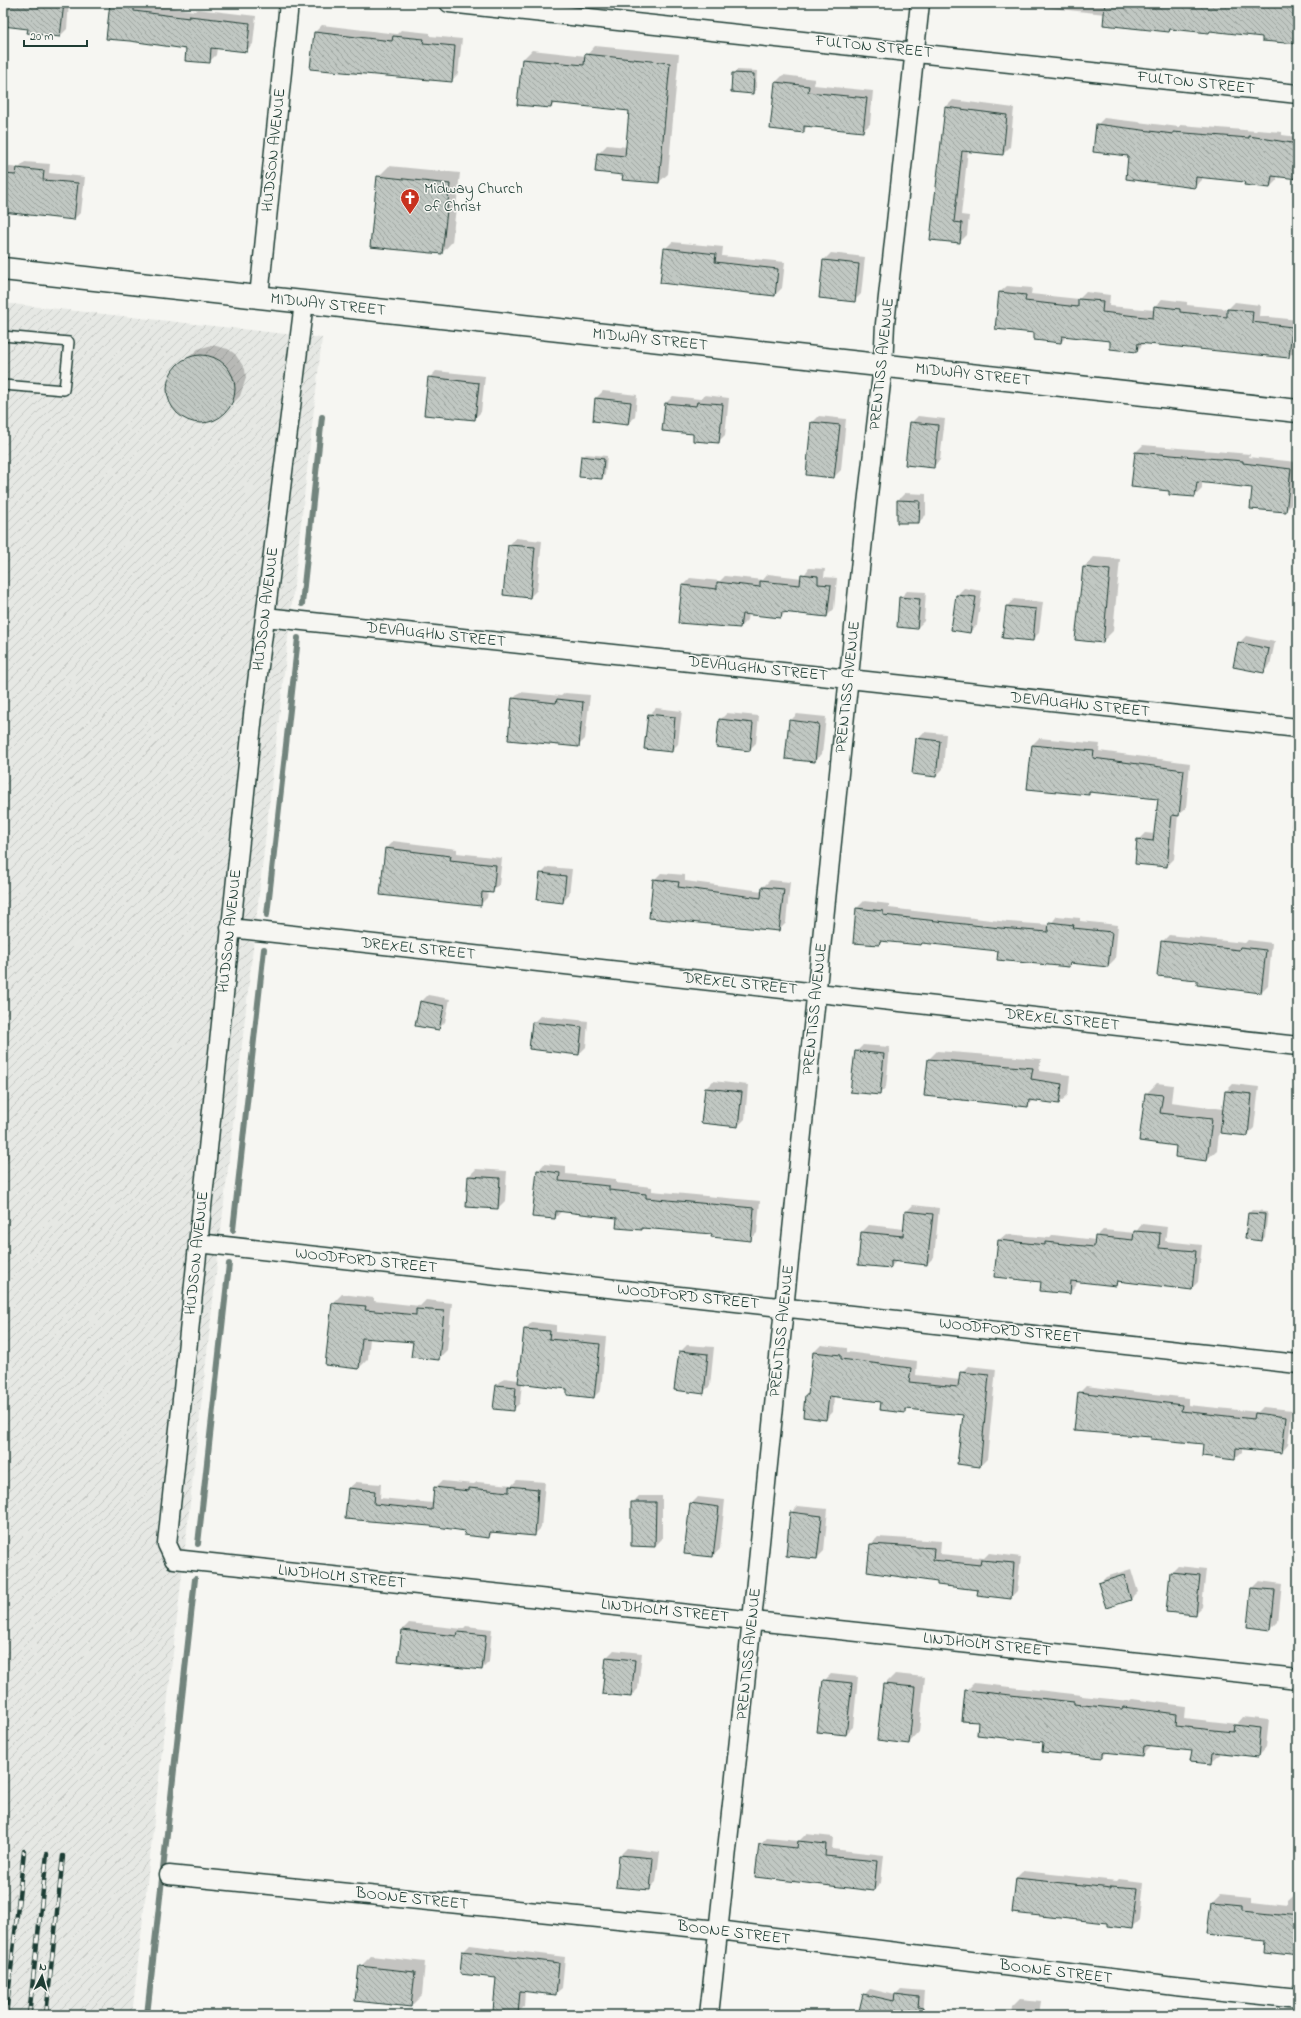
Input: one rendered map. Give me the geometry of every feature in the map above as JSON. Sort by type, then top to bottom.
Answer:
[{"type":"street","name":"HUDSON AVENUE","points":[[259,297],[290,3]]},
{"type":"street","name":"FULTON STREET","points":[[449,3],[1298,94]]},
{"type":"street","name":"PRENTISS AVENUE","points":[[709,2015],[785,1307],[849,679],[883,366],[885,324],[920,3]]},
{"type":"street","name":"MIDWAY STREET","points":[[3,269],[1298,411]]},
{"type":"street","name":"HUDSON AVENUE","points":[[174,1559],[167,1544],[230,928],[265,617],[304,302]]},
{"type":"street","name":"DEVAUGHN STREET","points":[[265,617],[1298,728]]},
{"type":"street","name":"DREXEL STREET","points":[[230,928],[1298,1046]]},
{"type":"street","name":"WOODFORD STREET","points":[[198,1243],[1298,1364]]},
{"type":"street","name":"LINDHOLM STREET","points":[[174,1559],[1298,1679]]},
{"type":"street","name":"BOONE STREET","points":[[169,1875],[718,1930],[1175,1986],[1298,1999]]},
{"type":"lane","points":[[3,336],[68,342],[64,390],[3,385]]},
{"type":"shaded area","points":[[3,303],[322,338],[132,2015],[3,2015]]},
{"type":"building","points":[[3,3],[64,3],[60,37],[27,33],[28,29],[3,26]]},
{"type":"building","points":[[110,3],[134,3],[134,11],[189,18],[189,16],[250,23],[247,52],[211,48],[210,63],[185,61],[186,49],[106,39]]},
{"type":"building","points":[[1105,3],[1298,3],[1298,44],[1262,41],[1262,37],[1210,31],[1209,33],[1170,29],[1169,32],[1103,25]]},
{"type":"building","points":[[314,32],[392,41],[393,36],[424,39],[423,43],[455,46],[452,82],[310,69]]},
{"type":"building","points":[[585,54],[670,63],[659,183],[622,180],[623,175],[595,172],[597,153],[625,156],[629,111],[552,103],[551,108],[517,105],[522,59],[584,65]]},
{"type":"building","points":[[732,73],[754,74],[753,94],[731,92]]},
{"type":"building","points":[[775,82],[809,86],[808,92],[867,98],[863,132],[804,126],[804,133],[770,129]]},
{"type":"building","points":[[945,107],[1007,115],[1003,155],[962,151],[954,222],[962,223],[960,243],[930,240]]},
{"type":"building","points":[[1096,124],[1173,134],[1173,132],[1249,138],[1249,136],[1298,144],[1298,179],[1272,176],[1270,188],[1244,185],[1245,182],[1196,177],[1195,188],[1126,179],[1128,156],[1093,152]]},
{"type":"building","points":[[17,168],[44,171],[43,180],[78,183],[74,220],[3,212],[3,174],[16,175]]},
{"type":"building","name":"Midway Church of Christ","points":[[377,176],[450,184],[442,254],[370,247]]},
{"type":"building","points":[[664,248],[716,254],[715,262],[778,269],[775,296],[660,283]]},
{"type":"building","points":[[823,260],[859,264],[855,302],[819,298]]},
{"type":"building","points":[[999,292],[1026,295],[1025,301],[1078,307],[1078,299],[1103,301],[1102,312],[1153,318],[1154,306],[1180,309],[1180,312],[1227,317],[1227,309],[1253,311],[1252,322],[1292,327],[1289,358],[1138,343],[1137,352],[1110,349],[1110,341],[1062,336],[1061,343],[1034,340],[1034,333],[995,329]]},
{"type":"building","points":[[201,355],[214,358],[225,365],[232,376],[235,389],[232,402],[225,413],[214,420],[201,423],[188,420],[177,413],[170,402],[167,389],[170,376],[177,365],[188,358]]},
{"type":"building","points":[[428,377],[479,383],[475,420],[424,415]]},
{"type":"building","points":[[595,398],[631,402],[628,425],[593,421]]},
{"type":"building","points":[[697,402],[723,404],[719,443],[693,441],[693,434],[662,431],[665,403],[696,406]]},
{"type":"building","points":[[811,422],[840,425],[834,478],[806,475]]},
{"type":"building","points":[[910,422],[938,425],[934,468],[905,465]]},
{"type":"building","points":[[1135,452],[1243,461],[1243,463],[1291,469],[1286,512],[1250,509],[1252,488],[1197,482],[1195,497],[1169,495],[1169,491],[1131,487]]},
{"type":"building","points":[[581,456],[604,459],[602,479],[579,477]]},
{"type":"building","points":[[897,500],[920,501],[919,523],[897,523]]},
{"type":"building","points":[[508,545],[535,547],[530,598],[503,595]]},
{"type":"building","points":[[1083,567],[1110,570],[1103,643],[1075,640]]},
{"type":"building","points":[[801,574],[818,576],[818,584],[831,585],[827,617],[782,612],[781,618],[742,614],[740,628],[678,623],[682,585],[717,589],[717,582],[760,587],[760,581],[800,585]]},
{"type":"building","points":[[956,595],[976,597],[970,633],[951,630]]},
{"type":"building","points":[[899,597],[920,599],[917,629],[897,627]]},
{"type":"building","points":[[1006,606],[1036,609],[1033,641],[1002,638]]},
{"type":"building","points":[[1238,642],[1269,649],[1264,673],[1233,667]]},
{"type":"building","points":[[512,698],[556,703],[557,699],[583,702],[579,747],[508,740]]},
{"type":"building","points":[[648,714],[675,717],[672,752],[644,749]]},
{"type":"building","points":[[719,719],[753,723],[750,751],[716,747]]},
{"type":"building","points":[[789,720],[819,724],[815,762],[785,759]]},
{"type":"building","points":[[916,738],[940,741],[936,777],[912,774]]},
{"type":"building","points":[[1032,745],[1094,751],[1093,758],[1184,770],[1179,816],[1172,815],[1167,867],[1135,864],[1137,839],[1153,841],[1158,799],[1089,792],[1089,795],[1027,789]]},
{"type":"building","points":[[385,848],[451,856],[450,860],[496,865],[493,893],[482,892],[481,906],[380,895]]},
{"type":"building","points":[[540,873],[566,876],[563,903],[537,900]]},
{"type":"building","points":[[653,879],[679,882],[678,887],[761,898],[762,887],[784,889],[779,931],[649,918]]},
{"type":"building","points":[[856,908],[883,911],[883,915],[1000,928],[1048,932],[1049,922],[1074,925],[1073,928],[1112,932],[1108,967],[1070,963],[1069,967],[997,960],[998,951],[922,943],[921,945],[880,941],[879,945],[853,943]]},
{"type":"building","points":[[1161,941],[1239,950],[1240,947],[1266,950],[1261,993],[1197,985],[1197,980],[1157,976]]},
{"type":"building","points":[[420,1001],[444,1006],[439,1030],[415,1026]]},
{"type":"building","points":[[532,1022],[582,1027],[579,1055],[529,1049]]},
{"type":"building","points":[[855,1051],[884,1054],[880,1095],[850,1092]]},
{"type":"building","points":[[928,1059],[1033,1068],[1031,1079],[1062,1084],[1059,1104],[1029,1100],[1028,1107],[924,1096]]},
{"type":"building","points":[[705,1088],[742,1092],[738,1127],[701,1123]]},
{"type":"building","points":[[1225,1091],[1252,1094],[1248,1136],[1220,1133]]},
{"type":"building","points":[[1145,1093],[1163,1095],[1160,1113],[1212,1119],[1207,1161],[1175,1157],[1176,1146],[1139,1141]]},
{"type":"building","points":[[537,1170],[560,1173],[559,1181],[609,1186],[609,1190],[646,1194],[646,1198],[754,1208],[751,1241],[711,1237],[712,1234],[642,1228],[642,1230],[616,1228],[617,1218],[556,1211],[555,1219],[532,1217]]},
{"type":"building","points":[[468,1176],[500,1178],[498,1209],[466,1207]]},
{"type":"building","points":[[905,1211],[933,1214],[927,1265],[891,1261],[891,1268],[858,1265],[861,1232],[903,1236]]},
{"type":"building","points":[[1248,1213],[1265,1214],[1262,1241],[1245,1239]]},
{"type":"building","points":[[1134,1231],[1160,1233],[1159,1248],[1196,1251],[1192,1290],[1117,1281],[1116,1286],[1071,1281],[1070,1294],[1040,1291],[1041,1282],[994,1277],[998,1240],[1045,1245],[1045,1242],[1094,1247],[1095,1236],[1133,1240]]},
{"type":"building","points":[[332,1303],[366,1306],[365,1310],[416,1315],[416,1309],[444,1311],[439,1360],[411,1357],[413,1342],[362,1338],[359,1369],[325,1365]]},
{"type":"building","points":[[524,1329],[550,1331],[549,1339],[600,1344],[594,1398],[567,1395],[567,1389],[518,1383]]},
{"type":"building","points":[[679,1351],[708,1354],[704,1394],[674,1390]]},
{"type":"building","points":[[813,1352],[841,1355],[841,1359],[911,1368],[909,1382],[958,1387],[960,1372],[989,1375],[980,1467],[957,1464],[963,1415],[906,1409],[906,1413],[880,1410],[881,1402],[829,1396],[826,1420],[803,1417],[805,1395],[808,1395]]},
{"type":"building","points":[[496,1385],[516,1387],[514,1411],[493,1409]]},
{"type":"building","points":[[1078,1392],[1182,1405],[1181,1411],[1254,1419],[1255,1413],[1286,1417],[1282,1453],[1236,1448],[1235,1460],[1202,1456],[1203,1444],[1151,1439],[1151,1437],[1074,1431]]},
{"type":"building","points":[[509,1486],[538,1489],[535,1536],[490,1532],[489,1538],[464,1535],[465,1531],[430,1526],[345,1519],[348,1488],[375,1491],[374,1504],[432,1510],[434,1487],[469,1491],[469,1488],[509,1492]]},
{"type":"building","points":[[631,1502],[656,1502],[655,1547],[631,1546]]},
{"type":"building","points":[[690,1503],[719,1507],[713,1557],[684,1554]]},
{"type":"building","points":[[790,1512],[822,1516],[817,1559],[786,1556]]},
{"type":"building","points":[[870,1544],[934,1548],[933,1560],[980,1565],[981,1560],[1014,1563],[1011,1599],[977,1595],[978,1590],[937,1585],[937,1582],[867,1572]]},
{"type":"building","points":[[1170,1572],[1200,1575],[1196,1615],[1166,1612]]},
{"type":"building","points":[[1124,1575],[1131,1600],[1106,1608],[1098,1583]]},
{"type":"building","points":[[1251,1588],[1275,1590],[1271,1630],[1247,1627]]},
{"type":"building","points":[[402,1630],[457,1636],[458,1632],[486,1635],[482,1670],[398,1661]]},
{"type":"building","points":[[606,1657],[635,1660],[631,1697],[602,1694]]},
{"type":"building","points":[[823,1680],[852,1683],[846,1735],[817,1732]]},
{"type":"building","points":[[883,1684],[915,1687],[909,1744],[877,1740]]},
{"type":"building","points":[[965,1690],[1074,1702],[1074,1704],[1122,1709],[1123,1707],[1177,1714],[1176,1726],[1233,1732],[1234,1725],[1261,1728],[1258,1757],[1213,1752],[1212,1764],[1190,1762],[1192,1751],[1144,1746],[1143,1756],[1103,1752],[1103,1758],[1042,1752],[1043,1742],[977,1735],[978,1722],[962,1721]]},
{"type":"building","points":[[798,1841],[826,1844],[825,1856],[877,1861],[874,1891],[755,1877],[759,1844],[797,1848]]},
{"type":"building","points":[[619,1855],[653,1858],[650,1890],[616,1887]]},
{"type":"building","points":[[1016,1878],[1111,1888],[1111,1886],[1137,1888],[1132,1929],[1107,1926],[1107,1923],[1012,1913]]},
{"type":"building","points":[[1211,1902],[1242,1905],[1242,1910],[1298,1916],[1298,1956],[1263,1952],[1264,1940],[1207,1934]]},
{"type":"building","points":[[462,1951],[559,1963],[556,1995],[520,1991],[518,2014],[493,2011],[496,1978],[460,1974]]},
{"type":"building","points":[[359,1966],[415,1972],[411,2007],[355,2001]]},
{"type":"building","points":[[863,1994],[894,2001],[895,1994],[919,1997],[918,2007],[923,2008],[923,2015],[858,2015]]},
{"type":"waterway","points":[[302,604],[322,417]]},
{"type":"waterway","points":[[267,915],[298,638]]},
{"type":"waterway","points":[[233,1230],[264,949]]},
{"type":"waterway","points":[[198,1544],[229,1264]]},
{"type":"waterway","points":[[147,2015],[195,1579]]},
{"type":"railway","points":[[6,2015],[24,1851]]},
{"type":"railway","points":[[29,2015],[47,1854]]},
{"type":"railway","points":[[46,2015],[63,1856]]},
{"type":"place","name":"Midway Church of Christ","points":[[410,215]]}]
